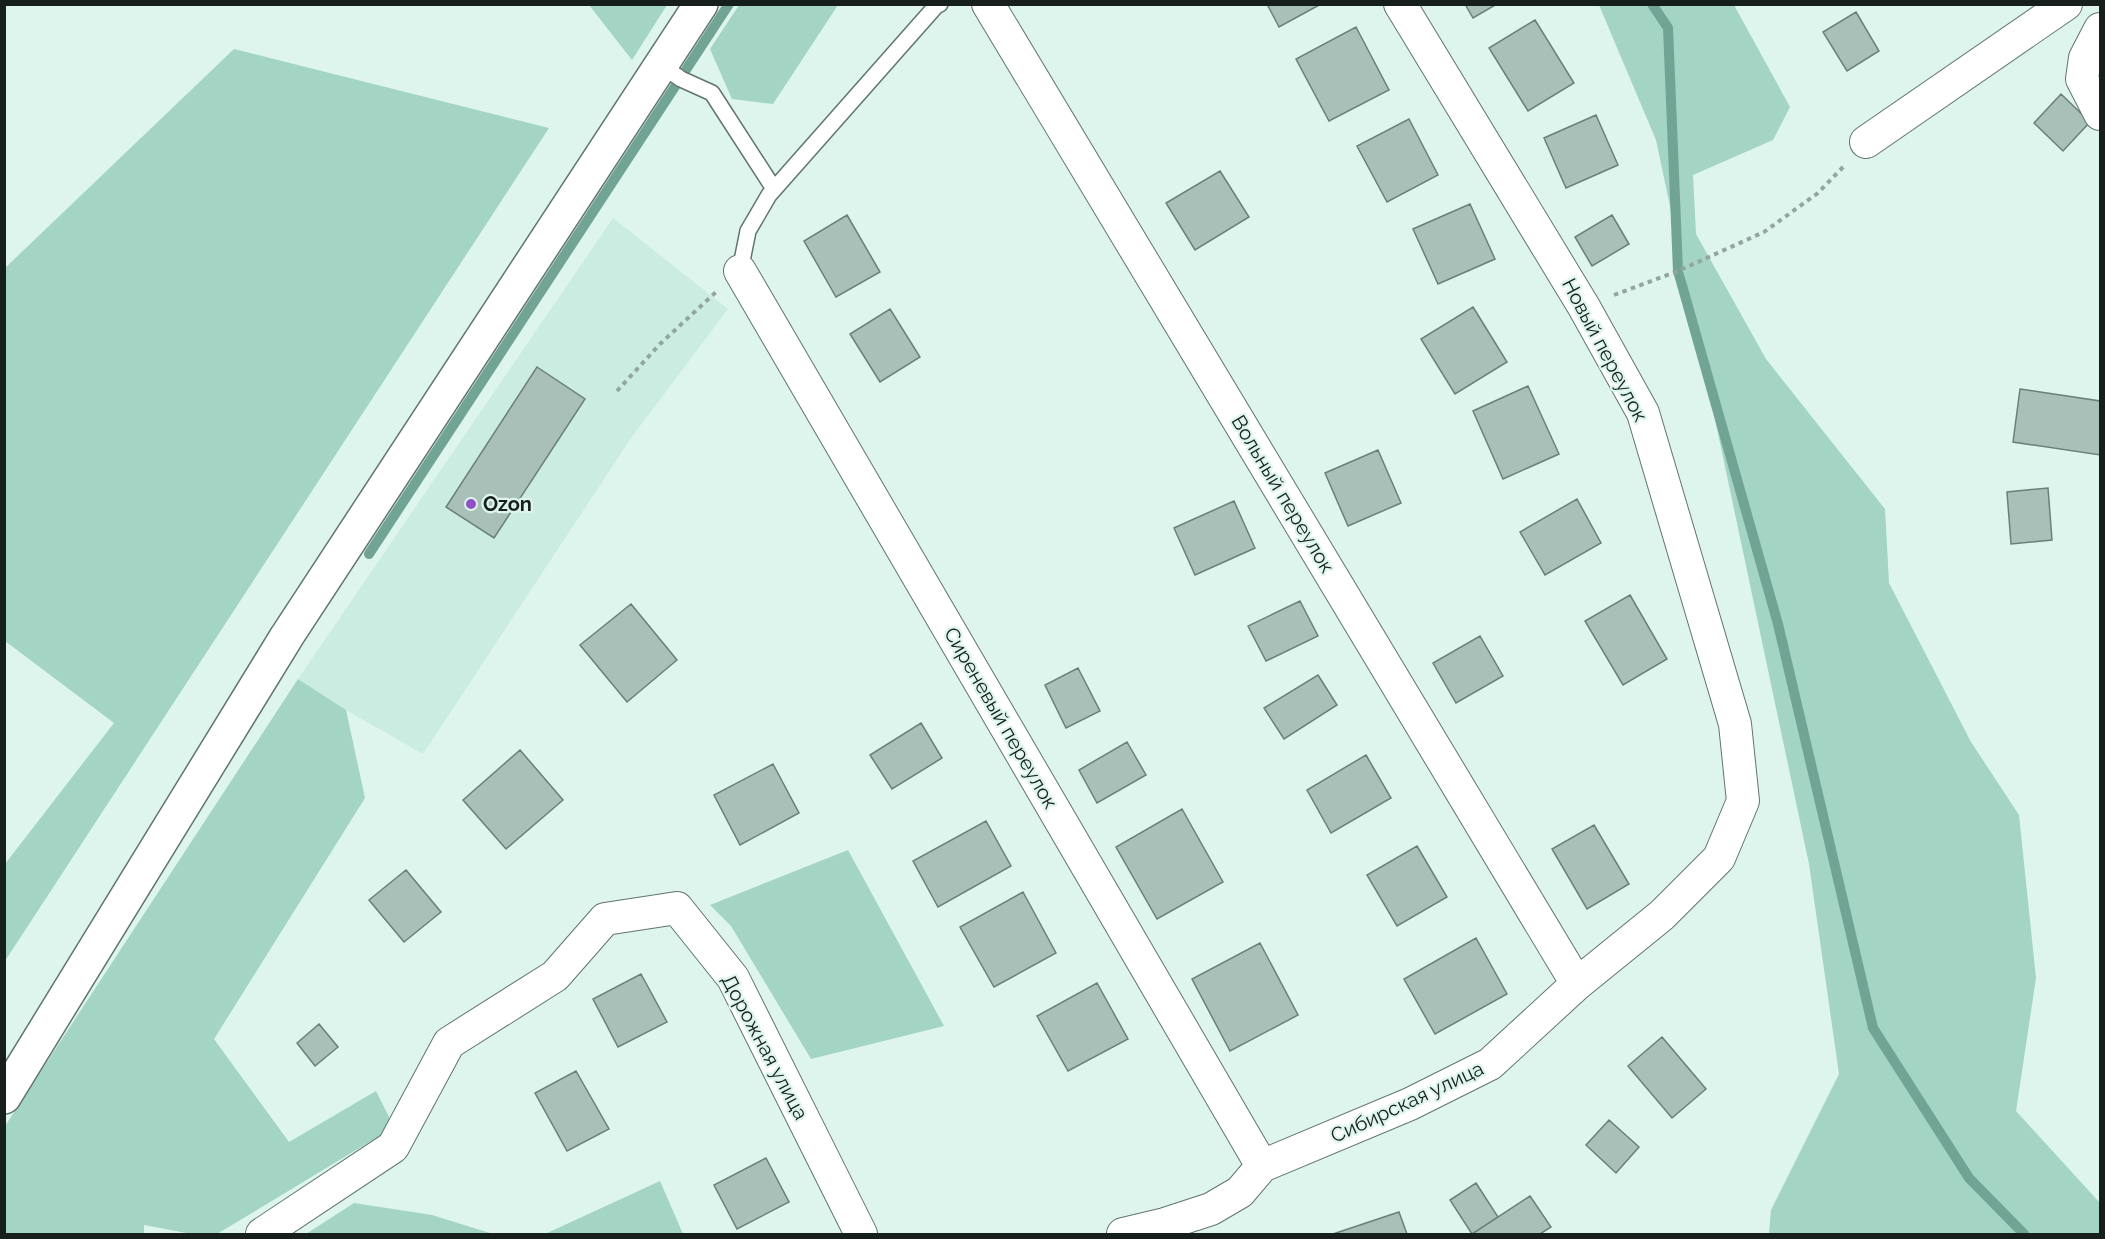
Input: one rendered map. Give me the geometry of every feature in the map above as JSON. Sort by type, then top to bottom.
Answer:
[{"type":"main road","points":[[4,1097],[287,636],[701,4]]},
{"type":"street","name":"Вольный переулок","points":[[988,4],[1577,984]]},
{"type":"street","name":"Новый переулок","points":[[1400,4],[1584,307],[1643,414],[1734,724],[1743,801]]},
{"type":"street","points":[[1866,142],[2066,4]]},
{"type":"street","points":[[2100,29],[2085,58],[2082,79],[2100,114]]},
{"type":"street","name":"Сиреневый переулок","points":[[740,271],[1262,1166]]},
{"type":"street","name":"Сибирская улица","points":[[1123,1234],[1169,1229],[1240,1192],[1262,1166],[1410,1104],[1490,1064],[1577,984],[1662,915],[1719,858],[1743,801]]},
{"type":"street","name":"Дорожная улица","points":[[262,1234],[393,1147],[448,1043],[555,976],[605,920],[678,908],[733,978],[861,1234]]},
{"type":"lane","points":[[740,271],[748,231],[774,189],[940,4]]},
{"type":"lane","points":[[661,65],[681,79],[712,93],[774,189]]},
{"type":"path","points":[[1584,307],[1678,271],[1764,232],[1818,193],[1866,142]]},
{"type":"path","points":[[617,391],[660,344],[740,271]]},
{"type":"shaded area","points":[[589,5],[667,5],[632,60]]},
{"type":"shaded area","points":[[739,5],[838,5],[773,104],[732,99],[710,49]]},
{"type":"shaded area","points":[[1599,5],[1734,5],[1790,107],[1773,140],[1693,175],[1696,234],[1766,359],[1885,509],[1889,583],[1971,742],[2019,815],[2036,978],[2016,1111],[2100,1203],[2100,1234],[1769,1234],[1771,1210],[1839,1074],[1809,864],[1656,140]]},
{"type":"shaded area","points":[[234,49],[549,128],[5,961],[5,864],[114,723],[5,641],[5,268]]},
{"type":"shaded area","points":[[613,218],[728,309],[631,438],[423,754],[346,710],[298,679]]},
{"type":"shaded area","points":[[298,679],[346,710],[365,798],[214,1039],[289,1142],[376,1091],[394,1127],[217,1234],[192,1234],[144,1225],[144,1234],[5,1234],[5,1126]]},
{"type":"shaded area","points":[[848,850],[944,1026],[811,1059],[731,926],[710,905]]},
{"type":"shaded area","points":[[660,1181],[683,1234],[545,1234]]},
{"type":"shaded area","points":[[354,1203],[432,1215],[493,1234],[306,1234]]},
{"type":"building","points":[[1267,4],[1321,4],[1279,27]]},
{"type":"building","points":[[1465,4],[1497,4],[1473,18]]},
{"type":"building","points":[[1856,12],[1879,51],[1847,71],[1823,32]]},
{"type":"building","points":[[1535,20],[1574,83],[1528,111],[1489,48]]},
{"type":"building","points":[[1356,27],[1389,90],[1329,121],[1296,59]]},
{"type":"building","points":[[2061,94],[2090,122],[2063,151],[2034,123]]},
{"type":"building","points":[[1596,115],[1618,165],[1566,188],[1544,138]]},
{"type":"building","points":[[1409,119],[1438,175],[1387,202],[1357,146]]},
{"type":"building","points":[[1220,171],[1249,217],[1195,250],[1166,203]]},
{"type":"building","points":[[1470,204],[1495,259],[1438,284],[1413,229]]},
{"type":"building","points":[[847,215],[880,272],[836,297],[804,241]]},
{"type":"building","points":[[1612,215],[1629,244],[1592,266],[1575,237]]},
{"type":"building","points":[[1473,307],[1507,362],[1455,394],[1421,339]]},
{"type":"building","points":[[890,309],[920,357],[880,382],[850,334]]},
{"type":"building","points":[[537,367],[585,399],[494,538],[446,507]]},
{"type":"building","points":[[1528,386],[1559,454],[1503,479],[1473,411]]},
{"type":"building","points":[[2020,389],[2100,401],[2100,455],[2013,442]]},
{"type":"building","points":[[1378,450],[1401,503],[1348,526],[1325,473]]},
{"type":"building","points":[[2048,488],[2052,540],[2011,544],[2007,492]]},
{"type":"building","points":[[1577,499],[1601,543],[1545,575],[1520,532]]},
{"type":"building","points":[[1234,501],[1255,548],[1195,575],[1174,528]]},
{"type":"building","points":[[1630,595],[1667,659],[1623,685],[1585,621]]},
{"type":"building","points":[[1300,601],[1318,636],[1266,661],[1248,626]]},
{"type":"building","points":[[631,604],[677,660],[627,702],[580,645]]},
{"type":"building","points":[[1480,636],[1503,676],[1456,703],[1433,663]]},
{"type":"building","points":[[1078,668],[1100,711],[1066,728],[1045,685]]},
{"type":"building","points":[[1318,675],[1337,705],[1284,739],[1264,708]]},
{"type":"building","points":[[921,723],[942,758],[892,789],[870,755]]},
{"type":"building","points":[[1127,742],[1146,775],[1097,803],[1079,770]]},
{"type":"building","points":[[520,750],[563,800],[506,849],[463,800]]},
{"type":"building","points":[[1366,755],[1391,798],[1331,833],[1307,790]]},
{"type":"building","points":[[773,764],[799,813],[740,845],[714,795]]},
{"type":"building","points":[[1182,809],[1223,882],[1157,919],[1116,847]]},
{"type":"building","points":[[986,821],[1011,866],[938,907],[913,861]]},
{"type":"building","points":[[1594,825],[1629,884],[1587,909],[1552,849]]},
{"type":"building","points":[[1417,846],[1447,897],[1397,926],[1367,875]]},
{"type":"building","points":[[406,870],[441,912],[404,942],[369,900]]},
{"type":"building","points":[[1023,892],[1056,953],[994,987],[960,927]]},
{"type":"building","points":[[1476,938],[1507,994],[1435,1034],[1404,979]]},
{"type":"building","points":[[1260,943],[1298,1015],[1230,1051],[1192,979]]},
{"type":"building","points":[[641,974],[667,1022],[618,1047],[593,999]]},
{"type":"building","points":[[1097,983],[1128,1039],[1068,1071],[1037,1016]]},
{"type":"building","points":[[319,1024],[338,1047],[315,1066],[297,1043]]},
{"type":"building","points":[[1662,1037],[1706,1089],[1672,1118],[1628,1066]]},
{"type":"building","points":[[576,1071],[609,1129],[567,1151],[535,1093]]},
{"type":"building","points":[[1609,1120],[1639,1147],[1616,1173],[1586,1145]]},
{"type":"building","points":[[766,1158],[789,1202],[737,1229],[714,1185]]},
{"type":"building","points":[[1476,1183],[1498,1217],[1472,1234],[1450,1200]]},
{"type":"building","points":[[1530,1196],[1551,1227],[1540,1234],[1472,1234]]},
{"type":"building","points":[[1399,1212],[1407,1234],[1333,1234]]},
{"type":"waterway","points":[[369,554],[729,4]]},
{"type":"waterway","points":[[1652,4],[1668,28],[1678,271],[1778,624],[1873,1028],[1969,1178],[2024,1234]]},
{"type":"place","name":"Ozon","points":[[471,504]]}]
